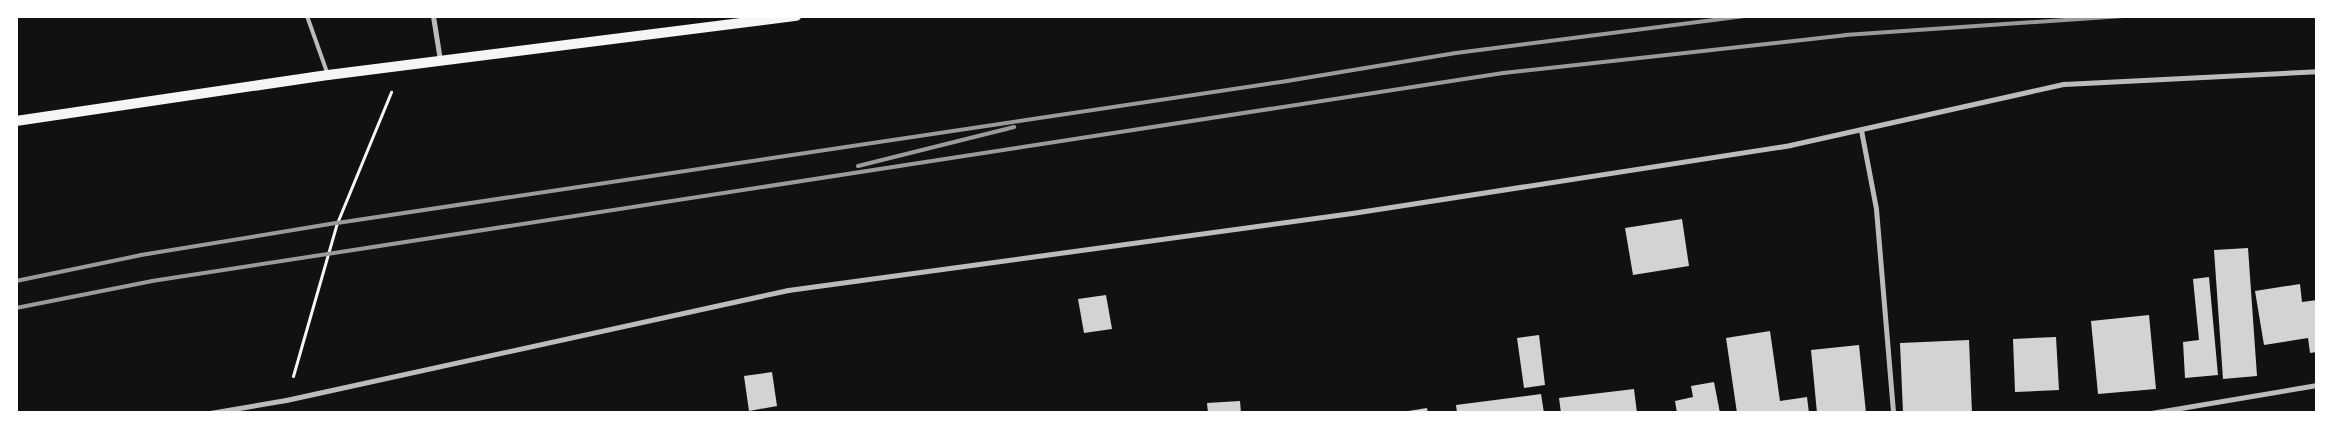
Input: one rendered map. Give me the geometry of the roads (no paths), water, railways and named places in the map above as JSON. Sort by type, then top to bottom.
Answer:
[{"type":"main road","points":[[16,121],[328,75],[796,16]]},
{"type":"street","points":[[433,16],[440,60]]},
{"type":"street","points":[[210,413],[286,400],[788,290],[1352,213],[1780,146],[1861,130],[2064,84],[2317,71]]},
{"type":"street","points":[[1861,130],[1876,209],[1893,413]]},
{"type":"street","points":[[2152,413],[2317,386]]},
{"type":"lane","points":[[307,16],[328,75]]},
{"type":"railway","points":[[16,281],[141,255],[337,223],[1287,81],[1456,53],[1745,16]]},
{"type":"railway","points":[[16,308],[152,281],[1503,73],[1845,35],[2123,16]]},
{"type":"railway","points":[[858,166],[1014,127]]}]
